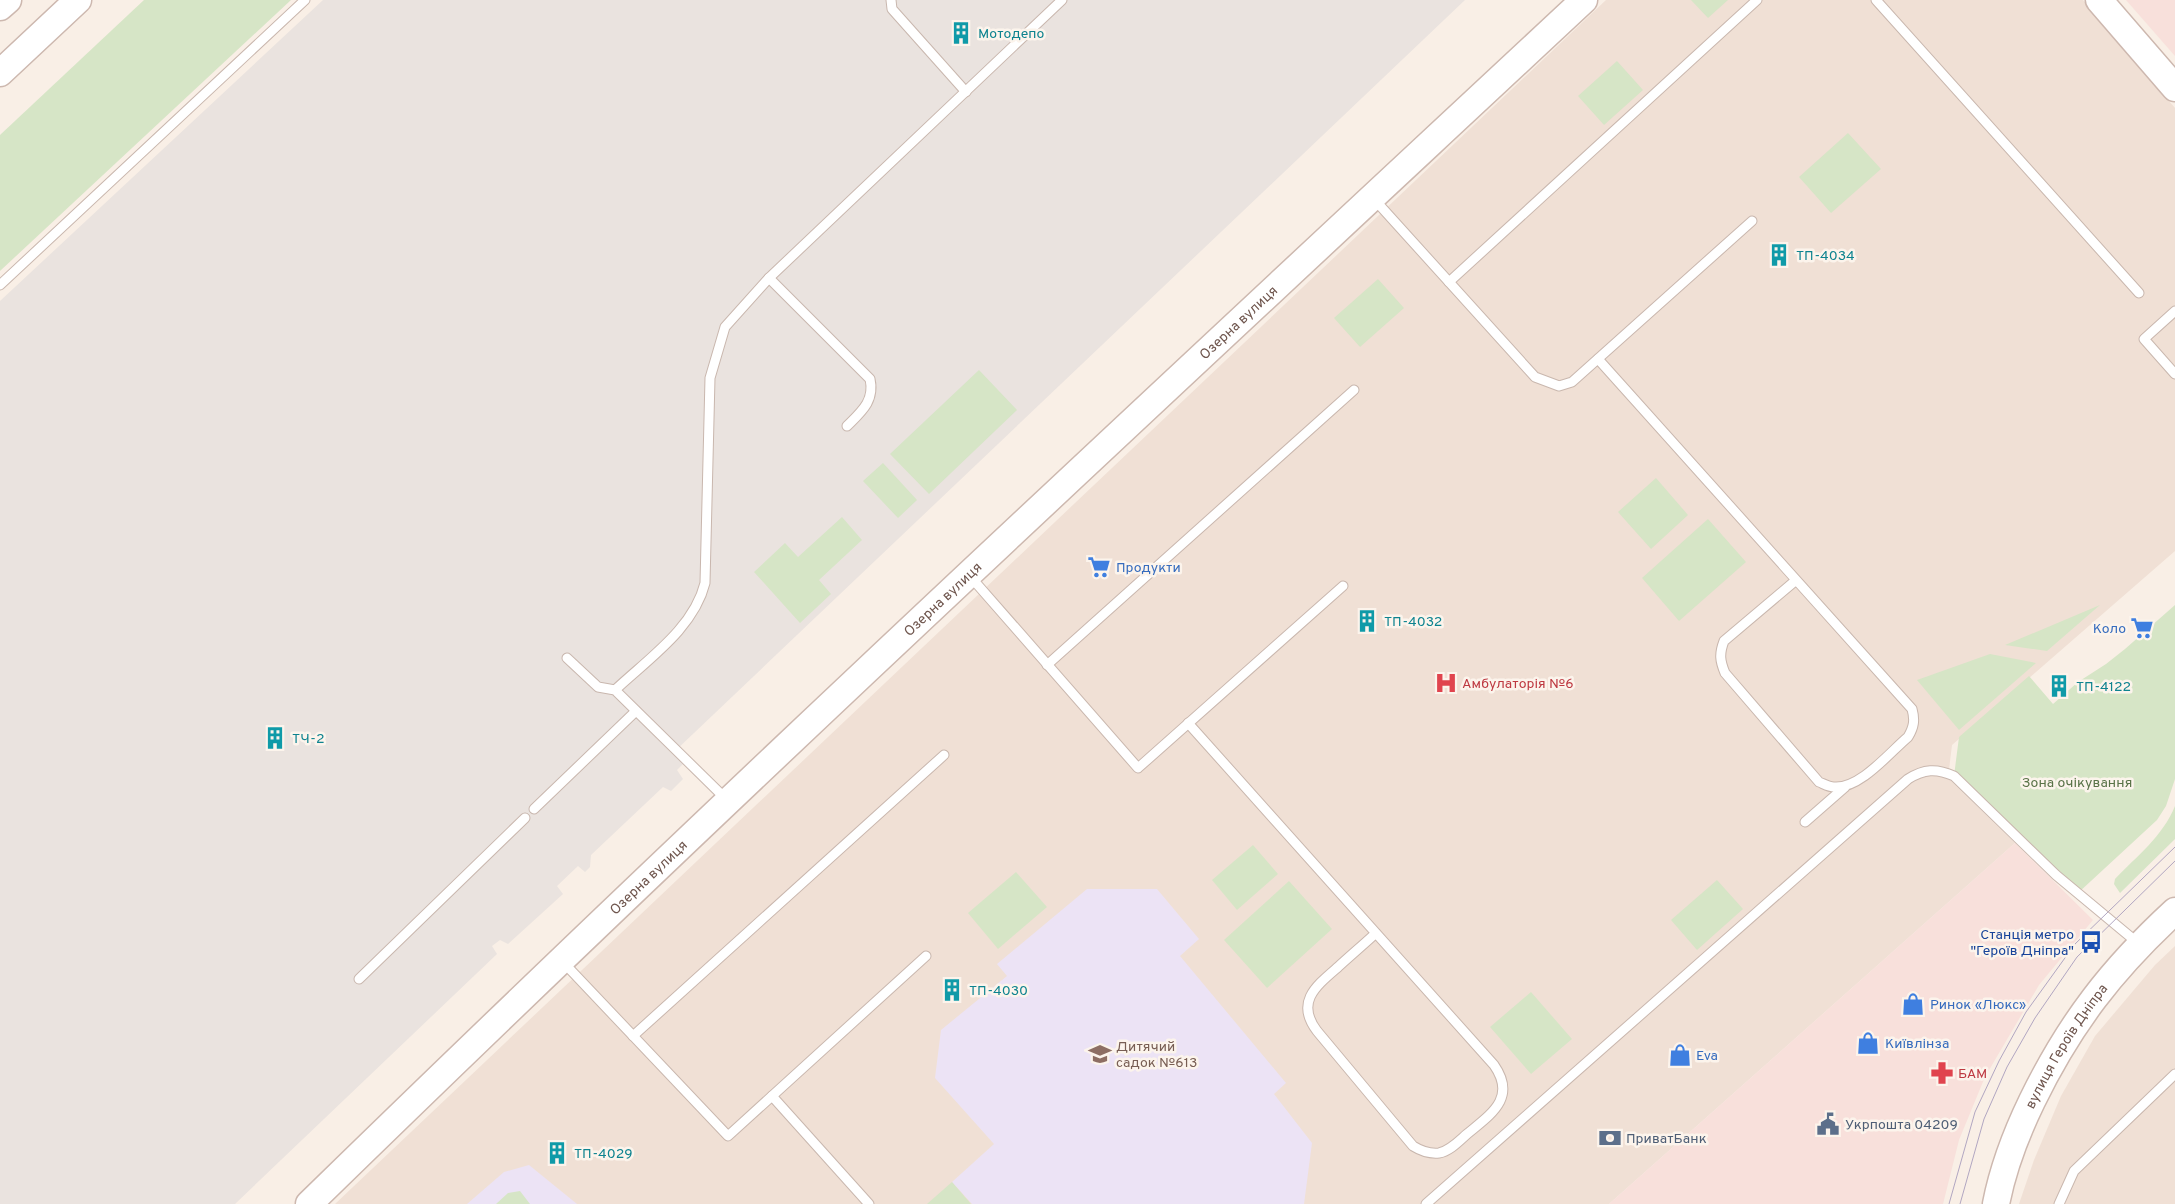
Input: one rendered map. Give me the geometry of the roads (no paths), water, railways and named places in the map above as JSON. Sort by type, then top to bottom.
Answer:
[{"type":"street","points":[[0,7],[8,0]]},
{"type":"street","points":[[0,73],[78,0]]},
{"type":"street","name":"Озерна вулиця","points":[[309,1204],[969,575],[1584,0]]},
{"type":"street","points":[[2099,0],[2175,88]]},
{"type":"street","name":"вулиця Героїв Дніпра","points":[[1996,1204],[1999,1186],[2016,1134],[2048,1068],[2070,1030],[2100,989],[2140,944],[2175,911]]},
{"type":"lane","points":[[0,286],[305,0]]},
{"type":"lane","points":[[891,0],[892,9],[966,92]]},
{"type":"lane","points":[[615,690],[686,624],[702,596],[706,582],[710,378],[725,327],[769,278],[1062,0]]},
{"type":"lane","points":[[1449,282],[1756,0]]},
{"type":"lane","points":[[1876,0],[2139,293]]},
{"type":"lane","points":[[1372,197],[1535,377],[1559,386],[1572,382],[1752,220]]},
{"type":"lane","points":[[769,278],[870,379],[872,389],[871,398],[867,406],[846,426]]},
{"type":"lane","points":[[2175,311],[2144,339],[2175,374]]},
{"type":"lane","points":[[1598,359],[1795,581],[1912,709],[1914,728],[1908,737],[1858,781],[1845,787],[1805,822]]},
{"type":"lane","points":[[1047,665],[1354,390]]},
{"type":"lane","points":[[969,575],[1138,768],[1343,586]]},
{"type":"lane","points":[[1795,581],[1724,641],[1720,651],[1720,662],[1725,673],[1819,782],[1832,787],[1845,787]]},
{"type":"lane","points":[[567,658],[598,687],[615,690],[729,802]]},
{"type":"lane","points":[[534,809],[636,711]]},
{"type":"lane","points":[[1188,723],[1376,933],[1494,1065],[1500,1074],[1503,1094],[1493,1112],[1449,1149],[1440,1153],[1431,1154],[1413,1146],[1317,1031],[1311,1023],[1308,1014],[1308,1004],[1316,986],[1376,933]]},
{"type":"lane","points":[[633,1036],[944,755]]},
{"type":"lane","points":[[1426,1204],[1918,772],[1942,770],[1954,776],[2056,875],[2140,944]]},
{"type":"lane","points":[[359,979],[525,818]]},
{"type":"lane","points":[[562,961],[728,1136],[926,956]]},
{"type":"lane","points":[[2058,1204],[2074,1171],[2175,1074]]},
{"type":"lane","points":[[772,1096],[869,1204]]},
{"type":"tram line","points":[[1949,1204],[1975,1112],[1999,1061],[2026,1012],[2075,944],[2175,847]]},
{"type":"tram line","points":[[1960,1204],[1984,1119],[2007,1067],[2035,1018],[2077,957],[2175,861]]},
{"type":"place","name":"Мотодепо","points":[[961,33]]},
{"type":"place","name":"ТП-4034","points":[[1779,255]]},
{"type":"place","name":"Продукти","points":[[1099,567]]},
{"type":"place","name":"ТП-4032","points":[[1367,621]]},
{"type":"place","name":"Коло","points":[[2142,628]]},
{"type":"place","name":"Амбулаторія №6","points":[[1446,683]]},
{"type":"place","name":"ТП-4122","points":[[2059,686]]},
{"type":"place","name":"ТЧ-2","points":[[275,738]]},
{"type":"place","name":"Станція метро \"Героїв Дніпра\"","points":[[2091,942]]},
{"type":"place","name":"ТП-4030","points":[[952,990]]},
{"type":"place","name":"Ринок «Люкс»","points":[[1913,1004]]},
{"type":"place","name":"Київлінза","points":[[1868,1043]]},
{"type":"place","name":"Дитячий садок №613","points":[[1100,1054]]},
{"type":"place","name":"Eva","points":[[1680,1055]]},
{"type":"place","name":"БАМ","points":[[1942,1073]]},
{"type":"place","name":"Укрпошта 04209","points":[[1828,1124]]},
{"type":"place","name":"ПриватБанк","points":[[1610,1138]]},
{"type":"place","name":"ТП-4029","points":[[557,1153]]},
{"type":"park label","name":"Зона очікування","points":[[2077,782]]}]
